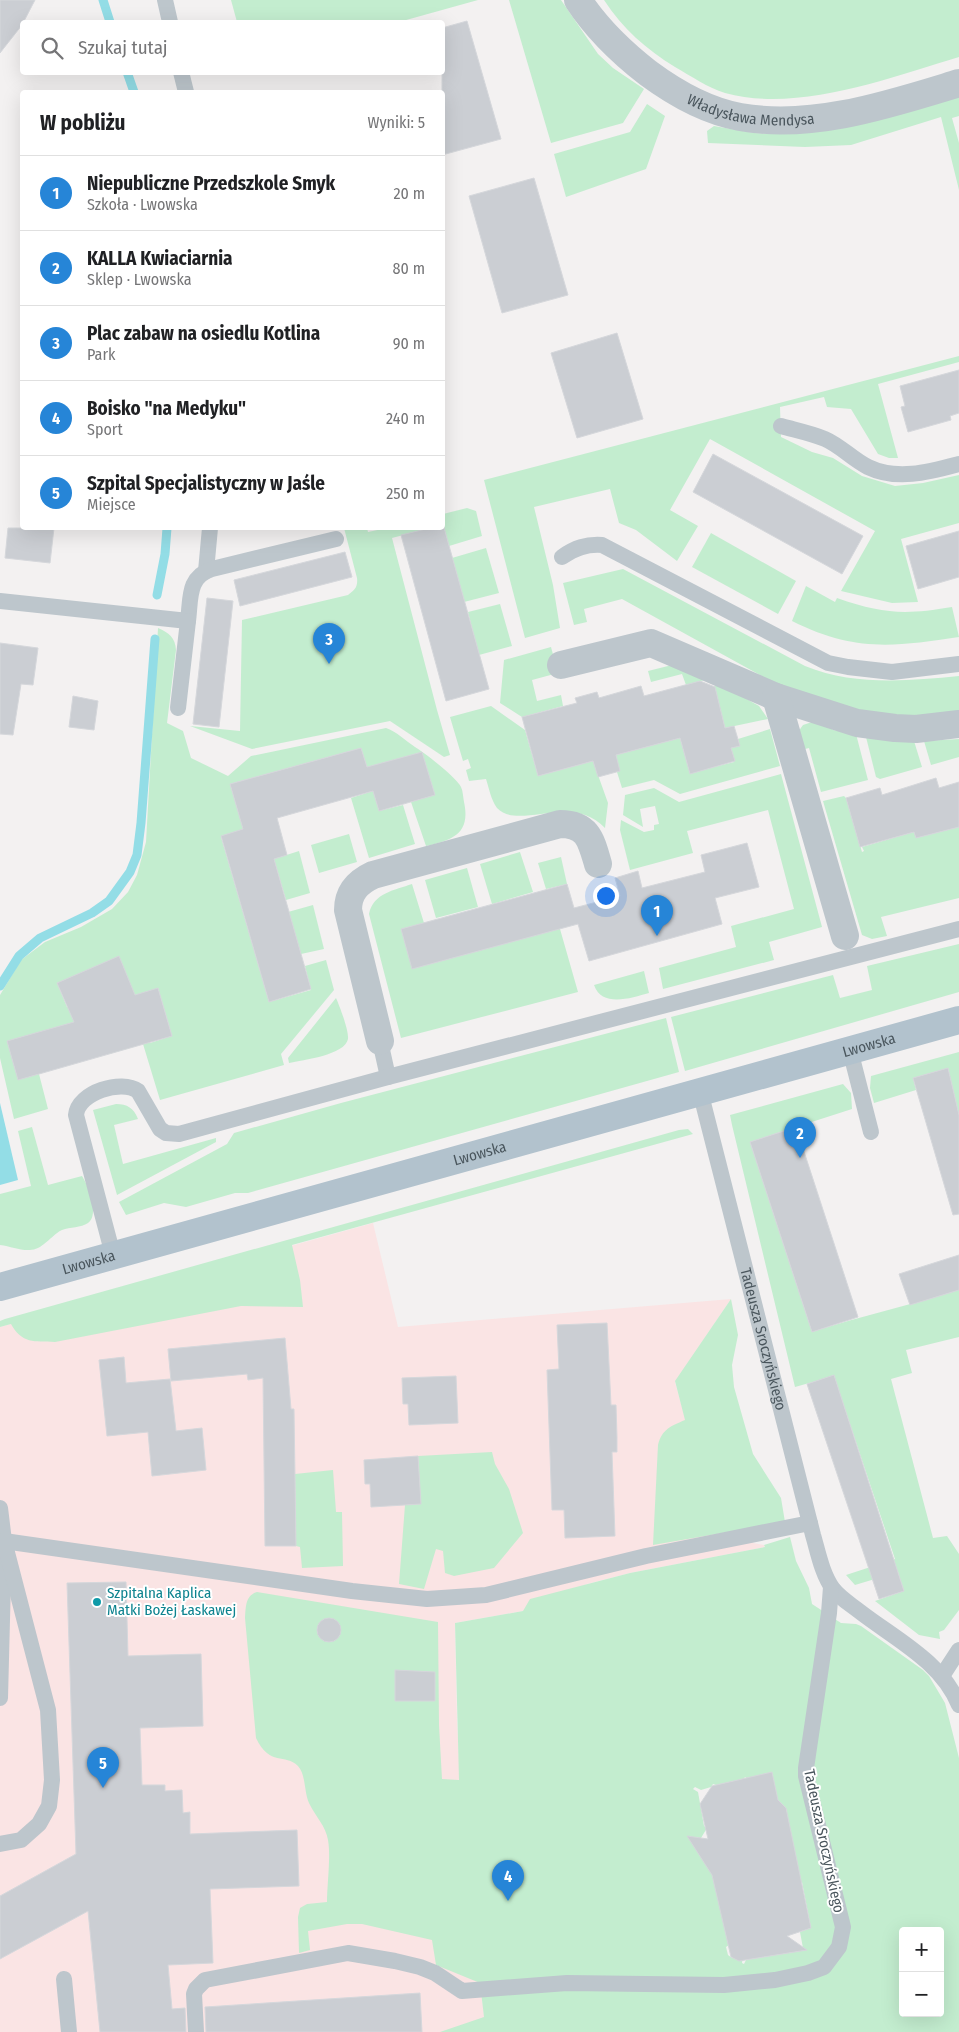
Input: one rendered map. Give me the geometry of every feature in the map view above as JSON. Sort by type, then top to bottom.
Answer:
[{"type":"main road","name":"Lwowska","points":[[0,1286],[959,1020]]},
{"type":"street","name":"Władysława Mendysa","points":[[578,0],[614,46],[656,79],[700,104],[739,117],[761,120],[804,119],[870,108],[959,83]]},
{"type":"street","points":[[561,665],[651,643],[776,697],[857,723],[916,729],[959,724]]},
{"type":"street","points":[[776,697],[848,946]]},
{"type":"street","points":[[380,1040],[348,910],[351,894],[360,882],[374,875],[560,824],[572,824],[583,830],[592,842],[598,864]]},
{"type":"lane","points":[[166,0],[170,20]]},
{"type":"lane","points":[[182,75],[186,90]]},
{"type":"lane","points":[[780,426],[827,440],[868,467],[880,471],[897,474],[926,473],[959,464]]},
{"type":"lane","points":[[206,571],[210,530]]},
{"type":"lane","points":[[178,708],[193,584],[198,575],[206,571],[336,539]]},
{"type":"lane","points":[[562,557],[583,546],[591,544],[602,545],[828,662],[848,667],[892,672],[959,664]]},
{"type":"lane","points":[[0,601],[188,621]]},
{"type":"lane","points":[[113,1255],[76,1115],[79,1106],[88,1095],[119,1086],[134,1088],[138,1091],[160,1129],[172,1135],[388,1077],[848,946],[959,929]]},
{"type":"lane","points":[[380,1040],[388,1077]]},
{"type":"lane","points":[[850,1050],[871,1132]]},
{"type":"lane","name":"Tadeusza Sroczyńskiego","points":[[196,2032],[194,1994],[196,1989],[205,1980],[348,1953],[394,1960],[435,1973],[462,1991],[567,1983],[724,1985],[775,1980],[808,1973],[824,1967],[839,1947],[842,1927],[806,1776],[831,1587],[810,1523],[700,1091]]},
{"type":"lane","points":[[0,1508],[4,1541],[48,1710],[52,1780],[49,1806],[39,1824],[20,1840],[0,1844]]},
{"type":"lane","points":[[4,1541],[352,1591],[427,1599],[486,1595],[646,1556],[810,1523]]},
{"type":"lane","points":[[0,1698],[4,1541]]},
{"type":"lane","name":"Tadeusza Sroczyńskiego","points":[[831,1587],[842,1599],[918,1654],[942,1676],[959,1705]]},
{"type":"lane","points":[[942,1676],[958,1653]]},
{"type":"lane","points":[[64,1979],[68,2032]]},
{"type":"shaded area","points":[[373,1223],[398,1327],[731,1299],[675,1382],[699,1468],[750,1529],[753,1543],[764,1545],[765,1547],[630,1573],[587,1584],[523,1611],[455,1623],[457,1721],[463,1835],[486,2032],[0,2032],[0,1327]]},
{"type":"green space","points":[[231,0],[478,0],[406,20],[236,20]]},
{"type":"green space","points":[[509,0],[561,0],[598,54],[613,68],[644,89],[623,123],[551,143]]},
{"type":"green space","points":[[604,0],[959,0],[959,57],[873,83],[813,96],[783,99],[753,98],[719,91],[664,60],[627,29]]},
{"type":"green space","points":[[959,94],[959,116],[952,118],[959,143],[959,190],[941,117],[851,145],[805,147],[708,143],[707,131],[714,126],[754,133],[805,132]]},
{"type":"green space","points":[[647,104],[665,116],[646,169],[566,197],[554,154],[630,132]]},
{"type":"green space","points":[[959,356],[959,362],[878,384],[898,458],[889,458],[878,454],[851,409],[827,407],[824,397],[780,407],[781,437],[812,452],[833,458],[862,476],[895,486],[923,483],[959,475],[959,523],[901,539],[918,602],[892,603],[841,591],[875,531],[710,439],[670,510],[698,526],[677,561],[636,530],[619,523],[610,489],[534,507],[553,585],[560,628],[525,638],[484,480]]},
{"type":"green space","points":[[467,508],[476,511],[482,536],[449,546],[445,530],[445,514]]},
{"type":"green space","points":[[345,530],[368,530],[368,532],[378,530],[422,530],[392,538],[450,755],[444,757],[390,721],[252,749],[190,726],[240,731],[242,620],[348,595],[354,590],[357,578]]},
{"type":"green space","points":[[711,533],[796,581],[778,614],[692,567]]},
{"type":"green space","points":[[486,548],[499,593],[464,602],[452,558]]},
{"type":"green space","points":[[623,569],[805,666],[842,677],[862,679],[900,680],[959,676],[959,715],[945,718],[851,712],[767,679],[622,599],[584,609],[587,622],[574,625],[563,583]]},
{"type":"green space","points":[[806,586],[835,602],[837,598],[894,612],[952,607],[959,637],[894,645],[855,642],[814,631],[792,621]]},
{"type":"green space","points":[[500,604],[512,646],[479,655],[468,612]]},
{"type":"green space","points":[[158,628],[171,636],[176,650],[167,723],[183,731],[191,758],[228,776],[251,756],[386,728],[440,766],[454,778],[462,789],[465,822],[462,828],[451,838],[426,846],[411,802],[434,795],[367,767],[361,748],[230,784],[243,829],[221,837],[269,1002],[311,990],[305,966],[326,960],[334,990],[281,1054],[284,1065],[160,1100],[143,1044],[109,1054],[98,1016],[7,1041],[18,1079],[39,1074],[48,1109],[14,1119],[0,1058],[0,995],[21,960],[45,942],[81,927],[112,909],[128,892],[137,875],[146,842]],"holes":[[[119,957],[89,997],[67,1007],[57,983]],[[158,988],[172,1036],[149,1043]]]},
{"type":"green space","points":[[551,647],[558,673],[532,680],[537,701],[561,695],[563,706],[522,717],[500,703],[504,660]]},
{"type":"green space","points":[[676,664],[712,678],[686,685],[682,674],[651,682],[648,671]]},
{"type":"green space","points":[[722,685],[759,706],[768,719],[725,728],[714,686]]},
{"type":"green space","points":[[491,706],[525,730],[538,776],[593,761],[608,803],[605,828],[592,818],[577,813],[562,812],[519,816],[507,814],[495,805],[486,779],[469,781],[466,770],[471,768],[468,759],[463,761],[450,717]]},
{"type":"green space","points":[[812,722],[827,725],[833,730],[856,734],[868,780],[821,792],[809,748],[801,750],[798,732],[803,725]]},
{"type":"green space","points":[[770,729],[780,766],[680,794],[654,780],[622,788],[617,772],[616,755],[680,738],[690,773],[734,762],[731,748],[740,746],[738,739]]},
{"type":"green space","points":[[866,737],[914,741],[922,767],[880,779],[876,777]]},
{"type":"green space","points":[[959,739],[959,757],[931,765],[924,741]]},
{"type":"green space","points":[[781,774],[822,927],[769,942],[774,960],[663,989],[659,968],[736,947],[731,926],[794,909],[768,810],[687,831],[693,853],[630,870],[620,830],[621,820],[644,832],[654,830],[654,825],[659,824],[655,806],[640,809],[643,827],[623,815],[625,795],[654,788],[679,802]]},
{"type":"green space","points":[[373,791],[379,811],[403,805],[415,844],[369,858],[351,798]]},
{"type":"green space","points":[[844,796],[862,852],[864,851],[862,847],[914,832],[916,838],[959,827],[959,898],[881,917],[887,936],[872,939],[862,935],[823,801]]},
{"type":"green space","points":[[349,834],[357,862],[319,873],[311,845]]},
{"type":"green space","points":[[299,851],[310,893],[286,900],[274,859]]},
{"type":"green space","points":[[520,852],[533,892],[492,904],[480,864]]},
{"type":"green space","points":[[561,857],[567,884],[546,889],[538,863]]},
{"type":"green space","points":[[467,868],[478,907],[436,918],[425,880]]},
{"type":"green space","points":[[412,884],[424,923],[560,929],[578,992],[401,1038],[369,914],[371,907],[380,897]]},
{"type":"green space","points":[[313,905],[324,949],[301,954],[288,912]]},
{"type":"green space","points":[[959,944],[959,992],[685,1071],[671,1017],[833,975],[840,998],[872,990],[867,966]]},
{"type":"green space","points":[[644,971],[649,993],[642,995],[626,999],[610,999],[603,997],[594,985]]},
{"type":"green space","points":[[336,998],[347,1030],[348,1039],[345,1045],[323,1056],[289,1063],[288,1058]]},
{"type":"green space","points":[[666,1018],[679,1072],[248,1193],[235,1193],[186,1207],[164,1203],[126,1215],[119,1202],[227,1144],[234,1133]]},
{"type":"green space","points":[[959,1052],[959,1115],[948,1068],[913,1078],[916,1090],[874,1103],[870,1088],[871,1076]]},
{"type":"green space","points":[[843,1084],[851,1093],[852,1109],[750,1142],[812,1332],[959,1290],[959,1337],[906,1350],[912,1373],[891,1379],[933,1538],[947,1536],[959,1554],[959,1610],[944,1630],[939,1632],[940,1639],[919,1635],[875,1601],[904,1591],[898,1572],[855,1585],[846,1575],[895,1559],[834,1376],[795,1387],[730,1115]]},
{"type":"green space","points":[[116,1104],[130,1107],[138,1119],[114,1125],[123,1164],[216,1138],[216,1142],[117,1195],[93,1110]]},
{"type":"green space","points":[[32,1127],[48,1185],[82,1176],[90,1193],[93,1214],[85,1225],[62,1230],[39,1248],[23,1250],[0,1245],[0,1194],[31,1186],[18,1131]]},
{"type":"green space","points":[[688,1129],[693,1134],[292,1245],[300,1280],[303,1307],[241,1306],[55,1342],[35,1341],[24,1338],[11,1324],[0,1327],[0,1321],[5,1319]]},
{"type":"green space","points":[[731,1299],[738,1335],[732,1365],[734,1387],[753,1454],[781,1498],[785,1522],[653,1545],[658,1445],[662,1435],[671,1426],[685,1420],[675,1381]]},
{"type":"green space","points":[[492,1452],[495,1464],[509,1489],[523,1533],[494,1568],[454,1576],[445,1573],[443,1551],[436,1549],[424,1589],[399,1584],[405,1505],[421,1504],[418,1456]]},
{"type":"green space","points":[[333,1470],[336,1512],[342,1512],[343,1566],[302,1568],[300,1547],[296,1546],[295,1474]]},
{"type":"green space","points":[[790,1537],[796,1561],[809,1588],[812,1604],[841,1623],[861,1626],[923,1670],[929,1676],[945,1703],[959,1758],[959,2032],[440,2032],[484,2017],[480,1983],[436,1965],[432,1940],[362,1924],[347,1924],[308,1931],[310,1950],[299,1953],[298,1917],[300,1908],[307,1904],[327,1902],[329,1847],[323,1826],[309,1803],[301,1770],[293,1762],[267,1753],[256,1738],[245,1618],[247,1602],[250,1596],[257,1592],[438,1622],[439,1725],[442,1779],[459,1780],[455,1623],[523,1611],[530,1599],[630,1573],[765,1547],[764,1545]],"holes":[[[745,1777],[787,1810],[784,1818],[800,1882],[802,1882],[811,1928],[800,1932],[803,1948],[806,1950],[746,1960],[744,1964],[742,1963],[743,1956],[732,1958],[728,1955],[726,1947],[729,1945],[713,1861],[697,1838],[701,1838],[707,1828],[704,1826],[698,1792],[693,1789],[695,1787],[701,1790],[711,1787],[713,1784],[744,1779]]]},
{"type":"water","points":[[0,1103],[18,1180],[0,1185]]},
{"type":"building","points":[[0,0],[35,0],[25,20],[20,20],[20,28],[0,53]]},
{"type":"building","points":[[467,21],[501,139],[445,154],[445,90],[442,90],[442,75],[445,75],[445,27]]},
{"type":"building","points":[[534,178],[568,295],[502,313],[469,196]]},
{"type":"building","points":[[617,333],[643,419],[577,438],[551,353]]},
{"type":"building","points":[[959,370],[959,413],[950,416],[951,420],[908,432],[901,407],[905,406],[900,386]]},
{"type":"building","points":[[713,454],[863,536],[842,574],[693,492]]},
{"type":"building","points":[[8,528],[54,530],[50,563],[5,558]]},
{"type":"building","points":[[422,530],[445,530],[489,689],[446,701],[401,535]]},
{"type":"building","points":[[959,531],[959,577],[918,589],[906,546]]},
{"type":"building","points":[[345,552],[352,577],[240,606],[234,580]]},
{"type":"building","points":[[207,598],[233,601],[219,727],[193,724]]},
{"type":"building","points":[[0,643],[38,648],[33,685],[21,684],[13,735],[0,734]]},
{"type":"building","points":[[700,681],[715,687],[725,728],[734,726],[740,746],[731,748],[735,761],[690,774],[680,738],[616,755],[620,771],[598,777],[593,761],[538,776],[522,717],[577,703],[575,698],[597,692],[599,698],[641,686],[644,696]]},
{"type":"building","points":[[73,696],[98,701],[94,730],[69,727]]},
{"type":"building","points":[[361,748],[367,767],[422,752],[435,795],[379,811],[373,791],[277,818],[287,855],[274,859],[311,989],[269,1002],[221,836],[243,829],[230,784]]},
{"type":"building","points":[[936,778],[939,788],[959,782],[959,827],[916,838],[914,832],[860,847],[846,798],[880,788],[882,795]]},
{"type":"building","points":[[747,843],[759,887],[715,898],[722,924],[589,961],[578,924],[412,969],[401,929],[567,884],[574,908],[620,896],[615,878],[638,871],[642,888],[705,872],[701,855]]},
{"type":"building","points":[[119,956],[135,995],[158,988],[172,1036],[18,1080],[7,1041],[74,1022],[57,983]]},
{"type":"building","points":[[948,1068],[959,1115],[959,1214],[953,1215],[913,1078]]},
{"type":"building","points":[[796,1127],[858,1317],[812,1332],[750,1142]]},
{"type":"building","points":[[959,1255],[959,1290],[910,1305],[899,1274]]},
{"type":"building","points":[[607,1323],[611,1405],[616,1405],[617,1452],[612,1452],[615,1536],[565,1538],[564,1510],[552,1510],[547,1370],[559,1369],[557,1325]]},
{"type":"building","points":[[285,1338],[291,1409],[294,1409],[296,1546],[265,1546],[263,1378],[248,1380],[247,1374],[171,1381],[168,1349]]},
{"type":"building","points":[[124,1357],[126,1383],[170,1379],[176,1431],[202,1428],[206,1470],[152,1476],[148,1432],[107,1436],[99,1360]]},
{"type":"building","points":[[834,1375],[904,1591],[879,1599],[807,1384]]},
{"type":"building","points":[[456,1376],[458,1423],[409,1425],[408,1404],[403,1404],[402,1378]]},
{"type":"building","points":[[418,1456],[421,1504],[371,1507],[370,1484],[365,1484],[364,1460]]},
{"type":"building","points":[[126,1582],[128,1656],[201,1654],[203,1726],[140,1728],[142,1785],[165,1785],[165,1791],[182,1790],[183,1813],[190,1812],[190,1834],[297,1830],[299,1886],[210,1889],[213,1963],[168,1965],[172,2009],[185,2008],[186,2032],[100,2032],[88,1911],[0,1959],[0,1896],[76,1854],[67,1583]]},
{"type":"building","points":[[329,1618],[334,1619],[340,1625],[340,1635],[334,1641],[329,1642],[324,1641],[318,1635],[317,1630],[318,1625],[324,1619]]},
{"type":"building","points":[[395,1670],[435,1672],[435,1701],[395,1701]]},
{"type":"building","points":[[772,1772],[778,1800],[786,1808],[811,1928],[787,1936],[807,1950],[739,1961],[731,1957],[712,1875],[687,1836],[708,1839],[700,1804],[712,1786]]},
{"type":"building","points":[[420,1993],[422,2032],[206,2032],[205,2007]]},
{"type":"waterway","points":[[103,0],[109,20]]},
{"type":"waterway","points":[[128,75],[133,90]]},
{"type":"waterway","points":[[157,595],[165,554],[167,530]]},
{"type":"waterway","points":[[0,986],[19,956],[40,938],[92,913],[109,901],[130,872],[137,855],[141,823],[155,639]]},
{"type":"place","name":"Plac zabaw na osiedlu Kotlina","points":[[329,664]]},
{"type":"place","name":"Niepubliczne Przedszkole Smyk","points":[[657,936]]},
{"type":"place","name":"KALLA Kwiaciarnia","points":[[800,1158]]},
{"type":"place","name":"Szpitalna Kaplica Matki Bożej Łaskawej","points":[[97,1602]]},
{"type":"place","name":"Szpital Specjalistyczny w Jaśle","points":[[103,1788]]},
{"type":"place","name":"Boisko \"na Medyku\"","points":[[508,1901]]}]
